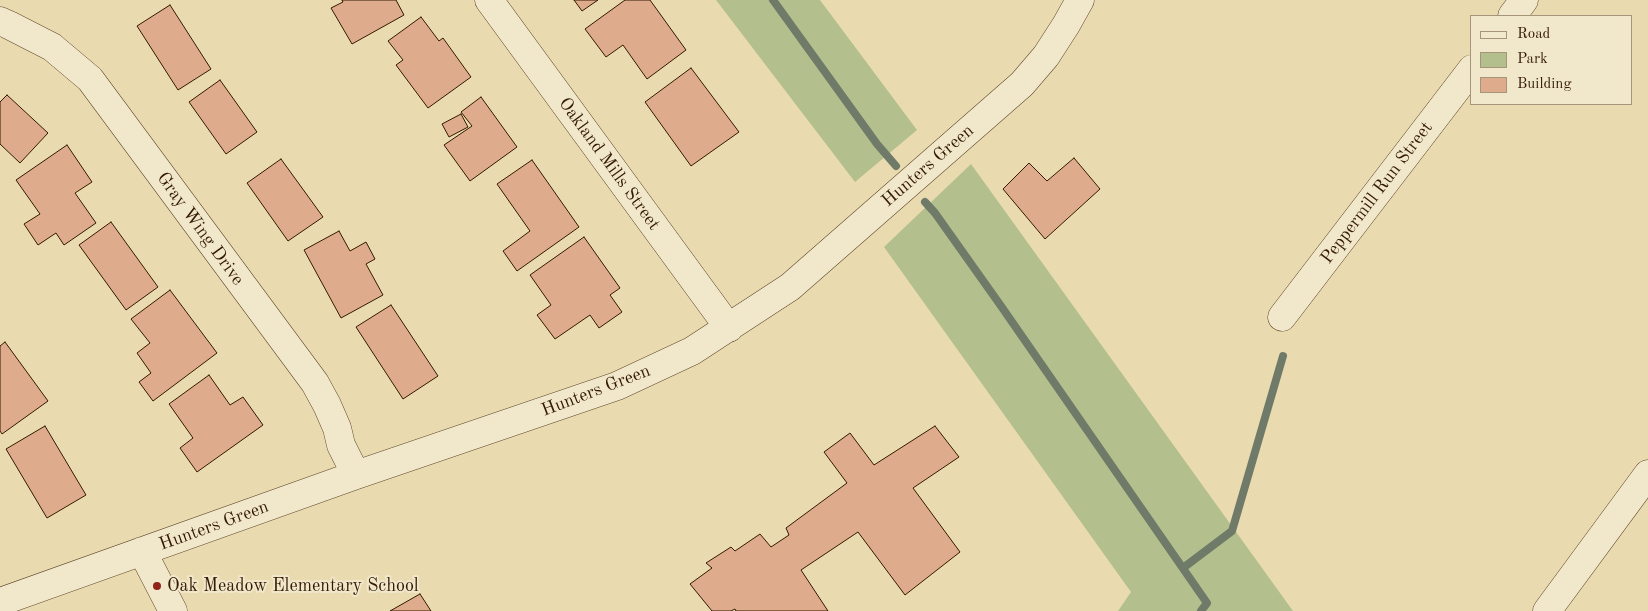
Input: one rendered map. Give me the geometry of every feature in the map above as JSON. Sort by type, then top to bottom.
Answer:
[{"type":"street","name":"Oakland Mills Street","points":[[489,0],[729,328]]},
{"type":"street","name":"Hunters Green","points":[[0,601],[356,475],[617,386],[692,351],[790,287],[1022,84],[1046,56],[1080,0]]},
{"type":"street","points":[[1513,15],[1524,0]]},
{"type":"street","name":"Gray Wing Drive","points":[[0,22],[52,47],[90,79],[314,383],[327,405],[356,475]]},
{"type":"street","name":"Peppermill Run Street","points":[[1282,317],[1470,72]]},
{"type":"street","points":[[1547,611],[1640,502],[1648,474]]},
{"type":"street","points":[[142,551],[173,611]]},
{"type":"green space","points":[[716,0],[820,0],[917,130],[855,182]]},
{"type":"green space","points":[[971,164],[1293,611],[1118,611],[1131,592],[884,247]]},
{"type":"building","points":[[342,0],[396,0],[404,15],[352,44],[331,8],[343,2]]},
{"type":"building","points":[[574,0],[598,0],[582,11]]},
{"type":"building","points":[[625,0],[650,0],[686,50],[647,79],[623,45],[606,57],[585,29]]},
{"type":"building","points":[[170,5],[211,69],[178,90],[137,26]]},
{"type":"building","points":[[421,17],[439,41],[443,38],[471,77],[428,108],[396,65],[403,60],[388,41]]},
{"type":"building","points":[[691,68],[739,132],[691,166],[645,102]]},
{"type":"building","points":[[220,80],[257,132],[226,154],[189,102]]},
{"type":"building","points":[[7,95],[48,133],[20,163],[0,144],[0,102]]},
{"type":"building","points":[[481,97],[517,147],[470,181],[444,145],[472,126],[461,112]]},
{"type":"building","points":[[461,114],[468,127],[449,137],[442,124]]},
{"type":"building","points":[[67,145],[92,182],[75,193],[96,223],[64,245],[56,233],[38,245],[24,224],[40,214],[16,180]]},
{"type":"building","points":[[1074,158],[1100,189],[1045,239],[1003,189],[1029,163],[1047,181]]},
{"type":"building","points":[[281,159],[323,217],[288,241],[247,183]]},
{"type":"building","points":[[532,160],[579,227],[517,271],[503,251],[530,231],[497,184]]},
{"type":"building","points":[[111,222],[158,287],[126,310],[79,245]]},
{"type":"building","points":[[339,231],[350,251],[366,242],[375,259],[366,264],[383,295],[341,318],[304,250]]},
{"type":"building","points":[[584,237],[620,288],[610,295],[622,312],[599,328],[590,315],[555,339],[537,315],[551,305],[530,275]]},
{"type":"building","points":[[170,290],[217,353],[153,401],[139,382],[151,373],[137,353],[150,343],[131,319]]},
{"type":"building","points":[[391,305],[438,376],[403,399],[356,327]]},
{"type":"building","points":[[5,342],[48,401],[2,434],[0,431],[0,346]]},
{"type":"building","points":[[209,375],[230,405],[243,397],[263,425],[197,472],[180,448],[193,438],[169,404]]},
{"type":"building","points":[[45,426],[86,495],[47,518],[6,449]]},
{"type":"building","points":[[935,426],[959,457],[913,488],[960,552],[905,595],[858,532],[801,570],[828,611],[736,611],[735,609],[731,611],[712,611],[690,584],[712,568],[706,563],[731,547],[735,551],[760,534],[771,547],[789,535],[786,528],[847,483],[824,452],[850,433],[874,465]]},
{"type":"building","points":[[420,594],[431,611],[390,611]]},
{"type":"waterway","points":[[773,0],[877,144],[896,166]]},
{"type":"waterway","points":[[925,202],[935,213],[1001,306],[1207,603],[1201,611]]},
{"type":"waterway","points":[[1183,568],[1232,531],[1283,356]]},
{"type":"place","name":"Oak Meadow Elementary School","points":[[157,586]]}]
